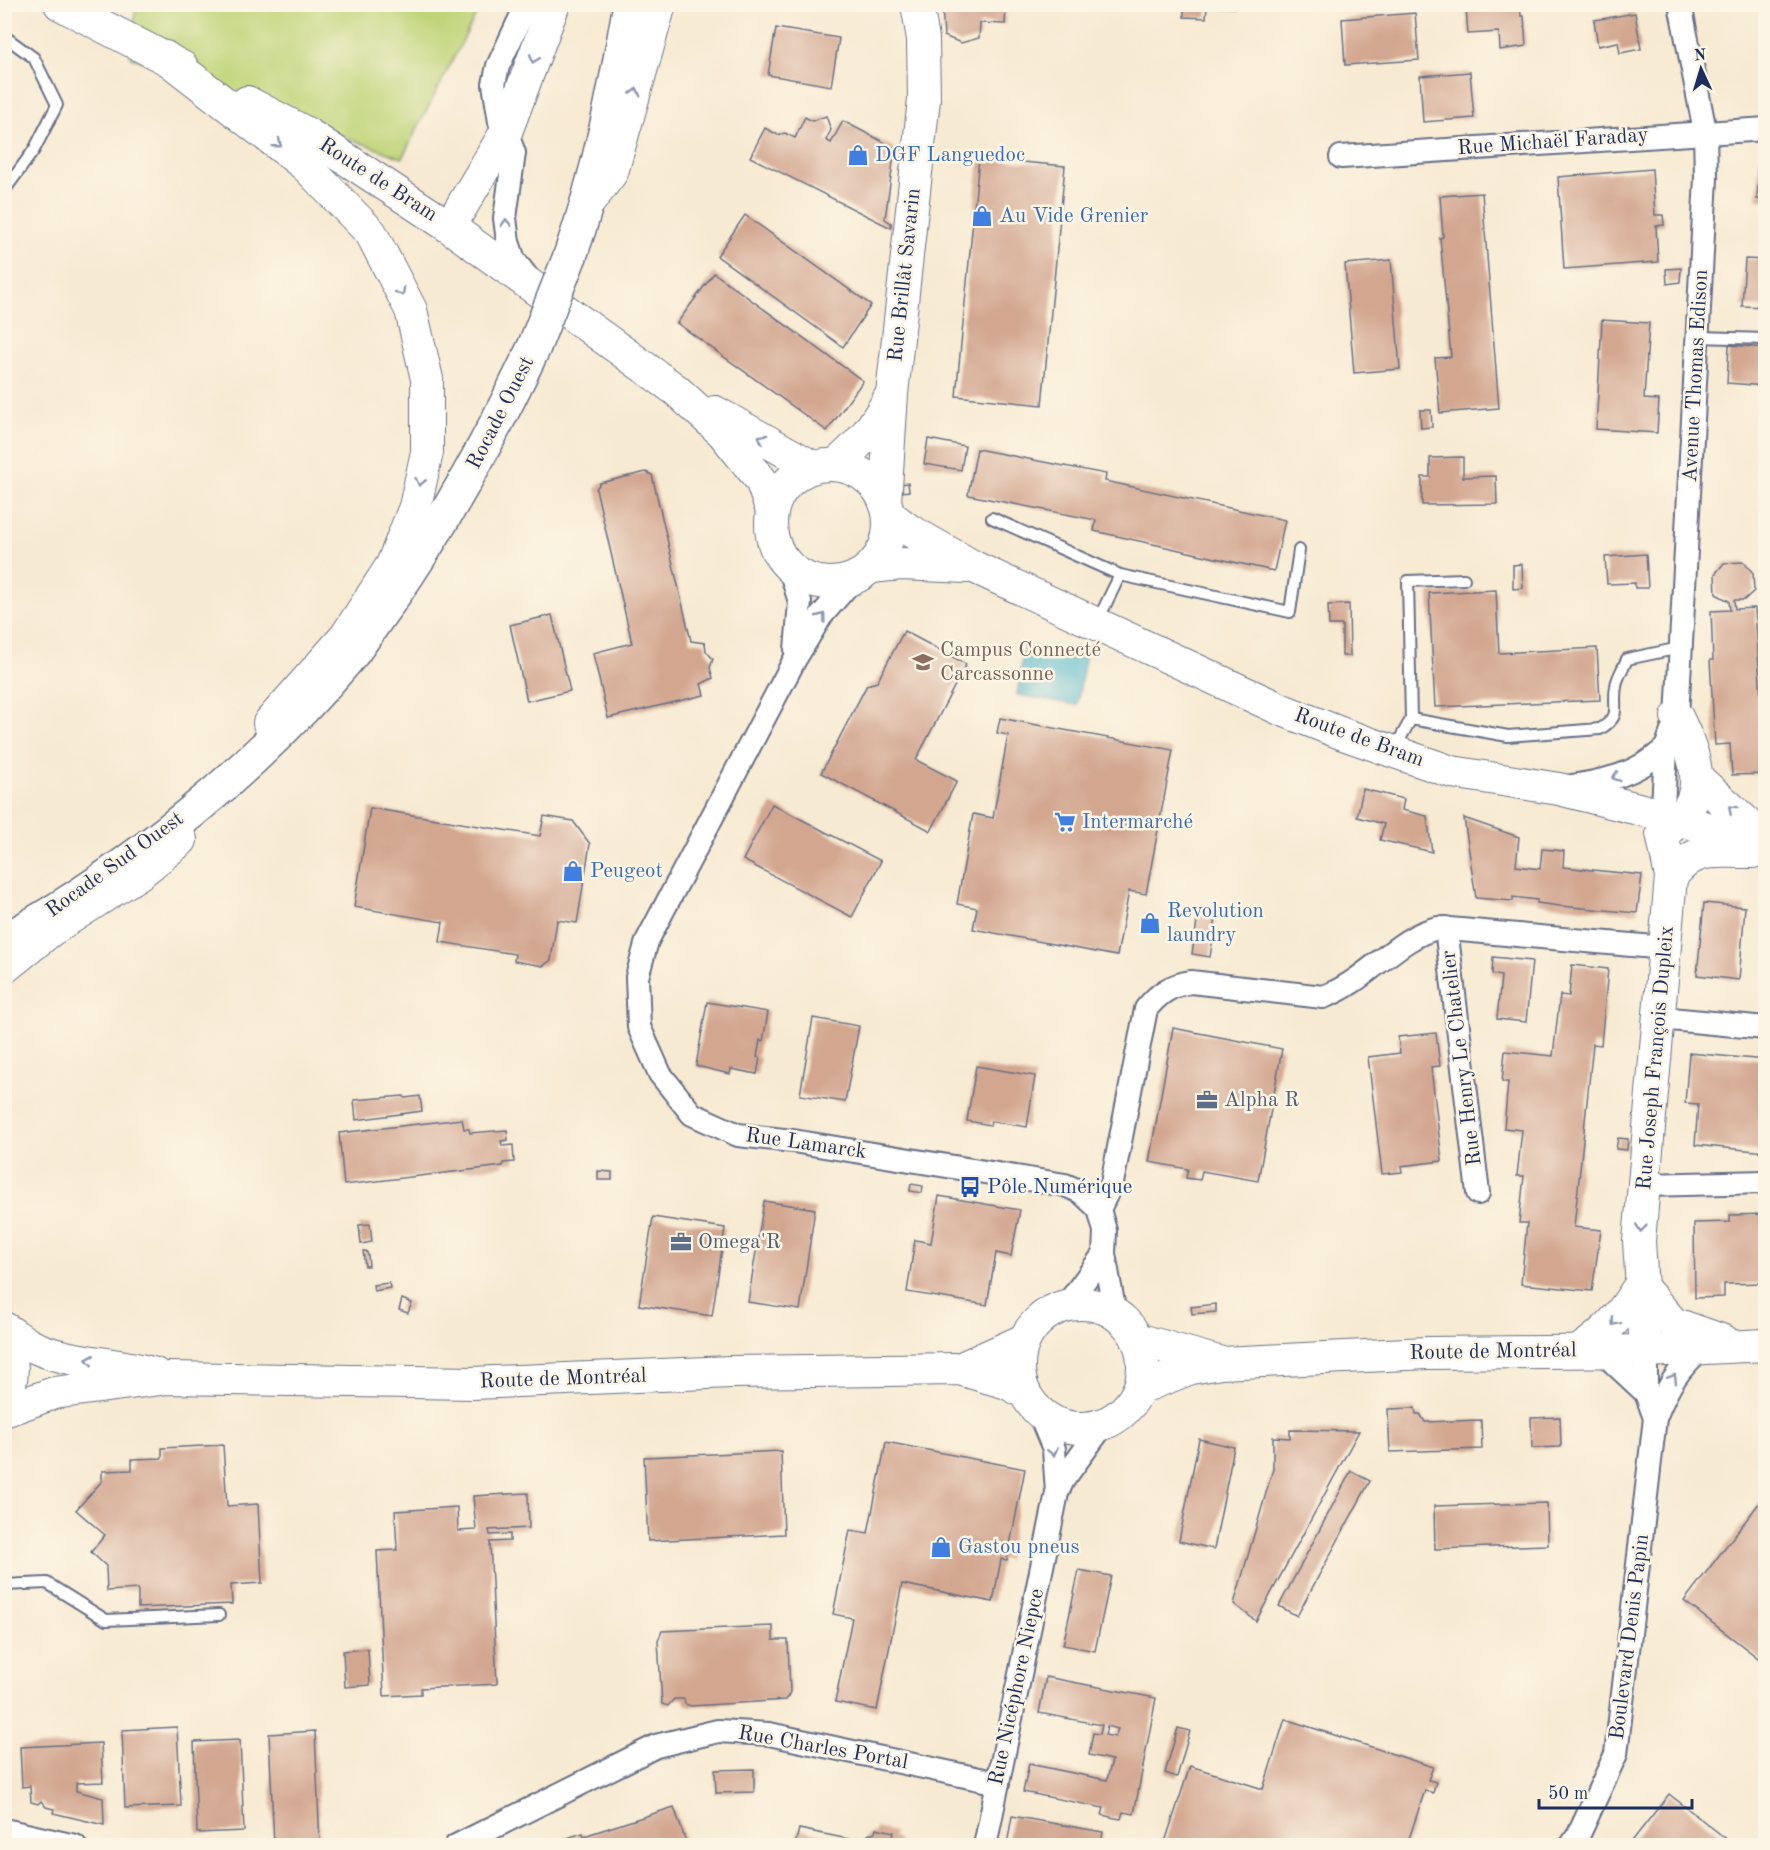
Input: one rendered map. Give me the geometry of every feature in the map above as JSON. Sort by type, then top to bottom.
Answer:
[{"type":"main road","name":"Route de Bram","points":[[60,4],[165,57],[308,134],[448,226],[539,293],[623,349],[676,390],[723,433],[761,480],[772,510],[770,526],[773,542],[790,569],[805,578],[820,583],[837,583],[862,573],[901,564],[974,567]]},
{"type":"main road","points":[[448,226],[506,132],[554,4]]},
{"type":"main road","name":"Rocade Ouest","points":[[249,760],[352,653],[442,522],[499,420],[534,347],[589,202],[611,110],[630,4]]},
{"type":"main road","points":[[589,202],[612,172],[660,4]]},
{"type":"main road","name":"Rue Brillât Savarin","points":[[887,509],[892,394],[924,99],[923,39],[916,7]]},
{"type":"main road","points":[[165,57],[306,166],[371,233],[411,310],[427,389],[427,452],[415,507],[392,565],[346,636],[173,827]]},
{"type":"main road","name":"Route de Bram","points":[[676,390],[824,466],[851,469],[866,477],[878,488],[887,509],[909,530],[974,567],[1280,709],[1452,772],[1559,789],[1766,850]]},
{"type":"main road","name":"Rue Brillât Savarin","points":[[824,466],[853,450],[874,428],[892,394]]},
{"type":"main road","points":[[772,510],[787,483],[824,466]]},
{"type":"main road","points":[[862,573],[882,552],[888,534],[887,509]]},
{"type":"main road","points":[[4,968],[50,931],[140,873],[203,822],[268,762],[299,710]]},
{"type":"main road","points":[[1452,772],[1526,799],[1669,822],[1691,806],[1698,779],[1685,735],[1677,717]]},
{"type":"main road","name":"Rocade Sud Ouest","points":[[4,941],[134,857],[173,827],[249,760]]},
{"type":"main road","points":[[1698,779],[1766,840]]},
{"type":"main road","name":"Rue Joseph François Dupleix","points":[[1646,1351],[1639,1241],[1666,948],[1671,877],[1669,822]]},
{"type":"main road","points":[[1671,877],[1683,861],[1698,853],[1766,850]]},
{"type":"main road","points":[[1590,1350],[1619,1318],[1640,1285],[1673,1323],[1751,1346]]},
{"type":"main road","points":[[1083,1304],[1099,1306],[1115,1314],[1128,1325],[1143,1355],[1140,1388],[1131,1404],[1119,1416],[1103,1425],[1070,1428],[1032,1403],[1019,1375],[1019,1357],[1024,1340],[1035,1324],[1049,1313],[1066,1306],[1083,1304]]},
{"type":"main road","points":[[4,1330],[13,1355],[13,1385],[4,1404]]},
{"type":"main road","name":"Route de Montréal","points":[[4,1330],[29,1345],[134,1367],[168,1378]]},
{"type":"main road","name":"Route de Montréal","points":[[1137,1339],[1221,1363]]},
{"type":"main road","name":"Route de Montréal","points":[[959,1369],[1024,1340]]},
{"type":"main road","name":"Route de Montréal","points":[[1140,1388],[1191,1368],[1221,1363],[1427,1353],[1646,1351],[1751,1346]]},
{"type":"main road","name":"Route de Montréal","points":[[4,1411],[54,1393],[168,1378],[473,1383],[731,1372],[959,1369],[1007,1383],[1032,1403]]},
{"type":"street","points":[[527,4],[498,66],[494,84],[500,122],[514,153],[505,219],[508,242],[514,260],[539,293]]},
{"type":"street","name":"Avenue Thomas Edison","points":[[1669,822],[1666,748],[1677,717],[1706,178],[1706,131],[1680,4]]},
{"type":"street","name":"Rue Michaël Faraday","points":[[1341,157],[1706,131],[1766,129]]},
{"type":"street","name":"Rue Lamarck","points":[[790,569],[800,602],[795,659]]},
{"type":"street","name":"Rue Lamarck","points":[[862,573],[821,616],[795,659],[647,941],[637,977],[639,1027],[660,1074],[692,1114],[738,1135],[793,1141],[1065,1185],[1081,1192],[1099,1209]]},
{"type":"street","points":[[1559,789],[1615,779],[1646,766],[1666,748]]},
{"type":"street","points":[[1115,1314],[1104,1254],[1105,1231],[1099,1209],[1112,1183],[1146,1009],[1155,998],[1175,984],[1191,982],[1323,997],[1343,990],[1422,933],[1446,928]]},
{"type":"street","name":"Rue Henry Le Chatelier","points":[[1478,1193],[1446,928],[1666,948]]},
{"type":"street","points":[[1660,1018],[1766,1028]]},
{"type":"street","points":[[1645,1185],[1766,1182]]},
{"type":"street","points":[[1066,1306],[1104,1254]]},
{"type":"street","name":"Boulevard Denis Papin","points":[[1571,1845],[1579,1834],[1616,1754],[1655,1418],[1675,1375],[1688,1359],[1704,1347]]},
{"type":"street","name":"Boulevard Denis Papin","points":[[1590,1350],[1646,1394]]},
{"type":"street","name":"Boulevard Denis Papin","points":[[1646,1351],[1646,1394],[1655,1418]]},
{"type":"street","name":"Rue Nicéphore Niepce","points":[[985,1845],[1057,1493],[1054,1449],[1032,1403]]},
{"type":"street","name":"Rue Nicéphore Niepce","points":[[1057,1493],[1103,1425]]},
{"type":"street","name":"Rue Charles Portal","points":[[456,1845],[656,1746],[718,1731],[769,1734],[998,1783]]},
{"type":"street","points":[[4,1830],[75,1845]]},
{"type":"lane","points":[[4,36],[34,58],[57,105],[34,150],[4,191]]},
{"type":"lane","points":[[1698,337],[1766,339]]},
{"type":"lane","points":[[992,518],[1120,575],[1290,612],[1299,550]]},
{"type":"lane","points":[[1096,623],[1120,575]]},
{"type":"lane","points":[[1394,752],[1411,719],[1408,581],[1464,579]]},
{"type":"lane","points":[[1411,719],[1508,736],[1600,729],[1612,721],[1616,712],[1616,685],[1628,659],[1680,648]]},
{"type":"lane","points":[[4,1585],[47,1583],[106,1620],[219,1615]]},
{"type":"green space","points":[[136,5],[481,5],[402,158],[130,57]]},
{"type":"water","points":[[1024,647],[1085,658],[1077,705],[1017,695]]},
{"type":"building","points":[[942,4],[1006,4],[1005,24],[980,23],[979,38],[961,43],[944,36]]},
{"type":"building","points":[[1184,4],[1239,4],[1239,8],[1207,7],[1206,18],[1184,17]]},
{"type":"building","points":[[1520,4],[1521,16],[1524,16],[1526,46],[1500,50],[1499,32],[1468,34],[1466,8]]},
{"type":"building","points":[[1415,13],[1419,60],[1345,65],[1342,19]]},
{"type":"building","points":[[1635,13],[1641,49],[1620,53],[1618,42],[1598,46],[1594,20]]},
{"type":"building","points":[[776,28],[839,38],[831,86],[768,75]]},
{"type":"building","points":[[1470,72],[1474,118],[1423,122],[1420,76]]},
{"type":"building","points":[[826,116],[831,130],[826,140],[831,143],[843,121],[895,148],[885,219],[891,223],[891,228],[750,157],[765,128],[778,135],[785,133],[795,138],[805,117],[812,121]]},
{"type":"building","points":[[979,158],[1065,166],[1042,405],[956,396]]},
{"type":"building","points":[[1760,158],[1766,158],[1766,200],[1757,199]]},
{"type":"building","points":[[1652,169],[1655,215],[1663,215],[1664,225],[1656,226],[1658,262],[1564,269],[1558,177]]},
{"type":"building","points":[[1482,193],[1499,408],[1440,413],[1435,358],[1451,357],[1440,238],[1443,237],[1440,196]]},
{"type":"building","points":[[745,215],[871,305],[843,347],[717,256]]},
{"type":"building","points":[[1745,259],[1766,260],[1766,307],[1742,306]]},
{"type":"building","points":[[1391,260],[1400,369],[1354,373],[1345,264]]},
{"type":"building","points":[[1681,268],[1680,282],[1667,284],[1666,269]]},
{"type":"building","points":[[714,273],[863,381],[827,431],[677,323]]},
{"type":"building","points":[[1602,320],[1649,323],[1644,399],[1659,400],[1657,433],[1596,429]]},
{"type":"building","points":[[1729,345],[1766,348],[1766,386],[1727,383]]},
{"type":"building","points":[[1420,410],[1431,410],[1432,427],[1421,428]]},
{"type":"building","points":[[928,439],[965,446],[961,470],[924,464]]},
{"type":"building","points":[[977,449],[1106,474],[1105,481],[1285,520],[1274,571],[1094,531],[1096,520],[968,495]]},
{"type":"building","points":[[1463,457],[1463,477],[1496,476],[1497,504],[1422,505],[1422,477],[1430,477],[1430,458]]},
{"type":"building","points":[[646,472],[652,475],[691,641],[705,643],[706,651],[713,659],[710,668],[713,678],[701,684],[704,695],[608,718],[593,653],[632,643],[596,489],[600,483]]},
{"type":"building","points":[[908,483],[909,491],[902,492],[901,484]]},
{"type":"building","points":[[1646,554],[1648,588],[1635,588],[1635,583],[1607,584],[1605,557]]},
{"type":"building","points":[[1744,562],[1753,573],[1754,591],[1744,600],[1734,600],[1735,609],[1755,608],[1766,774],[1732,775],[1730,744],[1715,745],[1710,660],[1713,660],[1711,611],[1730,610],[1729,601],[1716,594],[1715,574],[1724,563]]},
{"type":"building","points":[[1522,564],[1523,588],[1513,589],[1513,565]]},
{"type":"building","points":[[1496,590],[1499,653],[1597,648],[1600,700],[1435,707],[1429,593]]},
{"type":"building","points":[[1349,604],[1350,656],[1342,656],[1342,625],[1329,625],[1328,605]]},
{"type":"building","points":[[552,615],[570,691],[527,701],[510,625]]},
{"type":"building","points":[[1766,627],[1766,699],[1764,699],[1759,628]]},
{"type":"building","points":[[904,631],[966,664],[916,760],[957,781],[931,831],[821,773],[867,685],[877,682]]},
{"type":"building","points":[[1000,718],[1173,750],[1146,894],[1129,891],[1117,956],[973,929],[977,908],[957,904],[973,814],[993,818],[1008,735],[997,733]]},
{"type":"building","points":[[1363,789],[1404,799],[1402,810],[1427,816],[1432,852],[1380,840],[1384,824],[1357,817]]},
{"type":"building","points":[[772,804],[881,861],[852,917],[743,860]]},
{"type":"building","points":[[370,808],[540,836],[544,816],[573,821],[590,844],[577,923],[557,920],[551,960],[543,966],[514,961],[515,954],[440,942],[443,922],[354,907]]},
{"type":"building","points":[[1464,818],[1519,837],[1516,866],[1540,869],[1542,849],[1564,851],[1563,867],[1642,875],[1637,913],[1560,906],[1513,897],[1513,901],[1476,898]]},
{"type":"building","points":[[1704,903],[1745,907],[1739,980],[1697,975]]},
{"type":"building","points":[[1198,915],[1216,918],[1210,957],[1192,954]]},
{"type":"building","points":[[1493,957],[1532,961],[1526,1022],[1497,1019],[1501,976],[1492,974]]},
{"type":"building","points":[[1572,965],[1608,969],[1601,1045],[1593,1044],[1574,1227],[1601,1230],[1592,1291],[1521,1284],[1527,1223],[1519,1223],[1524,1176],[1517,1176],[1522,1130],[1504,1128],[1508,1082],[1502,1082],[1505,1051],[1553,1056],[1560,995],[1569,996]]},
{"type":"building","points":[[707,1002],[768,1012],[763,1041],[760,1040],[757,1074],[731,1069],[730,1074],[696,1066]]},
{"type":"building","points":[[813,1018],[859,1026],[845,1102],[800,1095]]},
{"type":"building","points":[[1173,1028],[1282,1049],[1258,1181],[1202,1171],[1200,1180],[1186,1178],[1188,1169],[1149,1162]]},
{"type":"building","points":[[1436,1033],[1440,1066],[1431,1067],[1442,1161],[1401,1166],[1402,1172],[1382,1174],[1368,1057],[1400,1053],[1398,1037]]},
{"type":"building","points":[[1689,1053],[1766,1060],[1766,1152],[1695,1145],[1698,1104],[1685,1103]]},
{"type":"building","points":[[976,1066],[1035,1076],[1027,1127],[991,1121],[990,1125],[967,1121]]},
{"type":"building","points":[[404,1096],[405,1098],[420,1096],[422,1111],[356,1120],[354,1100]]},
{"type":"building","points":[[462,1119],[464,1129],[469,1129],[470,1133],[507,1130],[508,1140],[501,1141],[502,1146],[513,1145],[514,1162],[503,1163],[503,1166],[344,1185],[339,1133]]},
{"type":"building","points":[[1618,1138],[1628,1139],[1627,1150],[1616,1149]]},
{"type":"building","points":[[598,1171],[612,1172],[612,1180],[598,1180]]},
{"type":"building","points":[[911,1184],[923,1186],[922,1193],[910,1191]]},
{"type":"building","points":[[939,1196],[1020,1210],[1011,1256],[996,1253],[987,1305],[907,1292],[915,1240],[931,1243]]},
{"type":"building","points":[[764,1201],[815,1209],[800,1310],[748,1302]]},
{"type":"building","points":[[1766,1214],[1766,1283],[1724,1284],[1724,1297],[1695,1298],[1694,1223],[1730,1222],[1730,1215]]},
{"type":"building","points":[[653,1217],[725,1228],[712,1316],[639,1305]]},
{"type":"building","points":[[370,1224],[372,1242],[361,1244],[359,1225]]},
{"type":"building","points":[[363,1251],[366,1251],[368,1255],[369,1266],[365,1266]]},
{"type":"building","points":[[389,1283],[390,1288],[374,1291],[373,1285]]},
{"type":"building","points":[[402,1299],[412,1303],[408,1313],[399,1310]]},
{"type":"building","points":[[1216,1304],[1216,1312],[1192,1314],[1191,1307]]},
{"type":"building","points":[[1415,1408],[1416,1414],[1420,1414],[1425,1422],[1481,1420],[1482,1449],[1390,1452],[1388,1409]]},
{"type":"building","points":[[1560,1417],[1561,1447],[1532,1448],[1531,1418]]},
{"type":"building","points":[[1290,1430],[1359,1431],[1256,1621],[1234,1604],[1273,1469],[1273,1437],[1290,1438]]},
{"type":"building","points":[[1199,1439],[1234,1447],[1214,1549],[1179,1541]]},
{"type":"building","points":[[886,1442],[1025,1469],[1007,1560],[1001,1559],[993,1602],[902,1584],[877,1710],[835,1702],[852,1618],[833,1614],[850,1530],[868,1533]]},
{"type":"building","points":[[223,1445],[227,1506],[258,1504],[262,1583],[231,1585],[232,1604],[138,1608],[138,1589],[107,1591],[106,1566],[91,1552],[105,1535],[76,1510],[102,1481],[102,1471],[132,1470],[132,1459],[162,1458],[162,1448]]},
{"type":"building","points":[[781,1451],[784,1534],[648,1541],[644,1457]]},
{"type":"building","points":[[1351,1471],[1370,1481],[1297,1616],[1279,1606]]},
{"type":"building","points":[[528,1493],[529,1528],[489,1530],[490,1535],[510,1534],[510,1541],[490,1542],[497,1684],[421,1688],[421,1694],[384,1696],[377,1551],[397,1550],[395,1511],[457,1507],[458,1531],[476,1530],[473,1496]]},
{"type":"building","points":[[1760,1502],[1766,1506],[1766,1664],[1684,1601]]},
{"type":"building","points":[[1547,1503],[1548,1545],[1435,1549],[1434,1506]]},
{"type":"building","points":[[1079,1570],[1111,1576],[1095,1651],[1063,1645]]},
{"type":"building","points":[[773,1626],[773,1640],[788,1640],[790,1692],[786,1700],[691,1706],[685,1704],[684,1699],[674,1699],[668,1706],[662,1704],[658,1641],[662,1631]]},
{"type":"building","points":[[368,1649],[370,1685],[345,1687],[343,1651]]},
{"type":"building","points":[[1046,1677],[1156,1698],[1134,1814],[1123,1812],[1121,1819],[1115,1818],[1102,1815],[1104,1808],[1023,1792],[1029,1764],[1107,1780],[1112,1760],[1089,1755],[1093,1733],[1100,1734],[1102,1725],[1039,1713]],"holes":[[[1107,1726],[1118,1729],[1115,1737],[1105,1735]]]},
{"type":"building","points":[[1285,1719],[1433,1767],[1428,1780],[1436,1782],[1433,1793],[1425,1790],[1407,1845],[1164,1845],[1190,1766],[1263,1789]]},
{"type":"building","points":[[177,1727],[181,1806],[125,1808],[122,1730]]},
{"type":"building","points":[[1178,1728],[1190,1731],[1177,1777],[1165,1773]]},
{"type":"building","points":[[315,1731],[320,1845],[274,1845],[269,1734]]},
{"type":"building","points":[[240,1740],[244,1831],[197,1833],[194,1742]]},
{"type":"building","points":[[101,1743],[103,1782],[76,1783],[76,1791],[103,1798],[104,1825],[53,1813],[54,1809],[46,1807],[41,1801],[38,1804],[31,1802],[30,1786],[22,1787],[20,1747]]},
{"type":"building","points":[[754,1769],[754,1792],[716,1793],[715,1770]]},
{"type":"building","points":[[1669,1794],[1734,1845],[1629,1845]]},
{"type":"building","points":[[674,1807],[687,1845],[545,1845],[583,1833],[584,1836]]},
{"type":"building","points":[[1012,1816],[1103,1832],[1101,1845],[1007,1845]]},
{"type":"building","points":[[876,1828],[894,1832],[893,1836],[899,1841],[898,1845],[795,1845],[799,1829],[863,1842],[868,1835],[875,1832]]},
{"type":"place","name":"DGF Languedoc","points":[[858,155]]},
{"type":"place","name":"Au Vide Grenier","points":[[982,216]]},
{"type":"place","name":"Campus Connecté Carcassonne","points":[[923,662]]},
{"type":"place","name":"Intermarché","points":[[1065,822]]},
{"type":"place","name":"Peugeot","points":[[573,871]]},
{"type":"place","name":"Revolution laundry","points":[[1150,923]]},
{"type":"place","name":"Alpha R","points":[[1207,1100]]},
{"type":"place","name":"Pôle Numérique","points":[[970,1187]]},
{"type":"place","name":"Omega'R","points":[[681,1242]]},
{"type":"place","name":"Gastou pneus","points":[[941,1547]]}]
